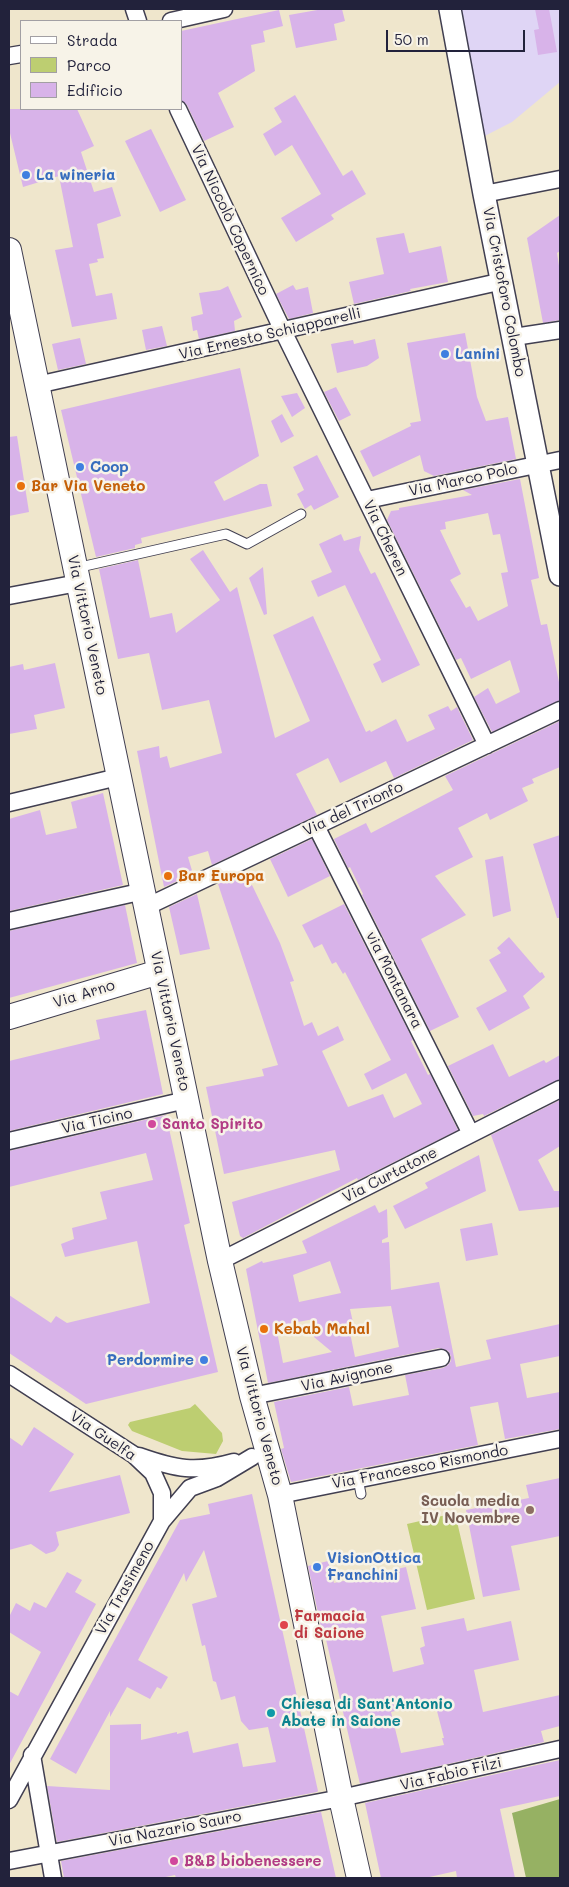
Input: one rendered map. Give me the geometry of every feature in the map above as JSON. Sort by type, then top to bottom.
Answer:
[{"type":"main road","name":"Via Vittorio Veneto","points":[[10,265],[37,385],[220,1261],[252,1396],[260,1455],[280,1495],[359,1878]]},
{"type":"main road","name":"Via Arno","points":[[9,1017],[159,972]]},
{"type":"street","points":[[175,20],[224,9]]},
{"type":"street","name":"Via Cristoforo Colombo","points":[[450,9],[484,194],[503,281],[560,574]]},
{"type":"street","name":"Via Niccolò Copernico","points":[[178,110],[283,331]]},
{"type":"street","points":[[484,194],[560,179]]},
{"type":"street","name":"Via Ernesto Schiapparelli","points":[[37,385],[503,281]]},
{"type":"street","points":[[514,337],[560,330]]},
{"type":"street","name":"Via Cheren","points":[[283,331],[487,745]]},
{"type":"street","name":"Via Marco Polo","points":[[367,500],[560,460]]},
{"type":"street","points":[[9,596],[77,576]]},
{"type":"street","name":"Via del Trionfo","points":[[9,921],[145,899],[316,826],[560,710]]},
{"type":"street","points":[[9,803],[118,777]]},
{"type":"street","name":"via Montanara","points":[[316,826],[471,1134]]},
{"type":"street","name":"Via Curtatone","points":[[220,1261],[560,1089]]},
{"type":"street","name":"Via Ticino","points":[[9,1141],[186,1100]]},
{"type":"street","name":"Via Avignone","points":[[252,1396],[441,1358]]},
{"type":"street","name":"Via Guelfa","points":[[9,1374],[134,1455],[153,1473],[162,1493],[162,1521]]},
{"type":"street","name":"Via Francesco Rismondo","points":[[280,1495],[360,1487],[560,1439]]},
{"type":"street","points":[[134,1455],[167,1466],[192,1470],[216,1467],[260,1455]]},
{"type":"street","name":"Via Trasimeno","points":[[9,1800],[162,1521],[190,1488],[217,1478],[260,1455]]},
{"type":"street","name":"Via Fabio Filzi","points":[[341,1798],[560,1749]]},
{"type":"street","points":[[32,1755],[53,1878]]},
{"type":"street","name":"Via Nazario Sauro","points":[[9,1861],[48,1852],[341,1798]]},
{"type":"lane","points":[[77,576],[226,534],[246,544],[301,514]]},
{"type":"shaded area","points":[[450,9],[560,9],[560,82],[512,122],[475,141]]},
{"type":"green space","points":[[195,1404],[222,1433],[223,1441],[216,1454],[182,1451],[132,1431],[128,1425],[130,1422],[190,1408]]},
{"type":"green space","points":[[455,1513],[475,1599],[427,1610],[407,1524]]},
{"type":"green space","points":[[560,1799],[560,1878],[526,1878],[512,1813]]},
{"type":"building","points":[[323,9],[342,9],[345,21],[334,24],[337,40],[296,48],[289,15]]},
{"type":"building","points":[[535,9],[549,9],[557,52],[538,55],[534,30],[539,29]]},
{"type":"building","points":[[279,10],[283,26],[263,31],[265,42],[251,45],[255,71],[218,93],[234,127],[204,141],[187,105],[182,101],[182,31]]},
{"type":"building","points":[[295,95],[343,176],[352,170],[366,194],[331,215],[334,219],[296,242],[281,218],[321,194],[292,145],[275,156],[263,134],[282,122],[274,108]]},
{"type":"building","points":[[9,109],[77,110],[94,146],[81,152],[94,192],[112,187],[121,216],[97,224],[104,258],[97,259],[98,262],[89,264],[96,296],[112,293],[117,319],[72,327],[55,250],[73,247],[59,176],[23,187],[9,129]]},
{"type":"building","points":[[151,129],[186,200],[160,212],[125,141]]},
{"type":"building","points":[[560,215],[560,251],[557,253],[560,272],[560,320],[543,323],[527,238]]},
{"type":"building","points":[[404,233],[409,253],[441,246],[448,282],[410,289],[411,291],[354,304],[349,282],[384,274],[376,238]]},
{"type":"building","points":[[293,285],[296,290],[308,287],[313,313],[289,319],[276,294]]},
{"type":"building","points":[[228,286],[242,317],[234,321],[235,331],[199,339],[197,330],[193,331],[191,317],[203,314],[199,293],[220,290]]},
{"type":"building","points":[[162,326],[167,346],[146,350],[142,330]]},
{"type":"building","points":[[465,333],[477,397],[486,421],[508,417],[516,459],[434,476],[424,471],[420,455],[373,477],[360,451],[411,426],[410,423],[421,421],[407,343]]},
{"type":"building","points":[[80,338],[86,364],[58,370],[52,344]]},
{"type":"building","points":[[375,339],[379,358],[367,366],[337,373],[331,344],[353,340],[354,344]]},
{"type":"building","points":[[240,368],[259,456],[214,482],[224,501],[260,484],[267,484],[272,506],[141,538],[142,543],[135,545],[135,548],[96,557],[61,410]]},
{"type":"building","points":[[336,387],[351,415],[339,421],[324,392]]},
{"type":"building","points":[[297,393],[305,408],[292,417],[281,396]]},
{"type":"building","points":[[282,414],[294,436],[281,443],[271,421]]},
{"type":"building","points":[[17,436],[29,512],[9,516],[9,437]]},
{"type":"building","points":[[317,455],[339,497],[314,510],[311,505],[305,509],[297,494],[304,490],[293,467]]},
{"type":"building","points":[[520,479],[539,578],[531,580],[541,625],[547,624],[560,687],[560,700],[492,732],[474,697],[488,688],[496,704],[520,692],[510,660],[471,679],[461,658],[456,660],[387,520],[391,511],[399,510],[399,508],[472,495],[463,490]],"holes":[[[488,513],[493,535],[500,534],[508,572],[501,573],[508,606],[478,621],[470,606],[466,608],[450,580],[461,574],[440,530],[446,529],[445,522]]]},
{"type":"building","points":[[341,534],[344,541],[361,536],[359,550],[371,574],[375,572],[420,665],[382,683],[373,664],[381,660],[345,585],[318,597],[311,581],[332,572],[319,544]]},
{"type":"building","points":[[203,550],[230,592],[237,587],[275,738],[310,721],[273,635],[313,616],[366,732],[370,730],[371,732],[396,719],[407,742],[435,729],[428,715],[448,706],[451,711],[457,707],[473,740],[394,778],[386,761],[340,783],[328,758],[296,774],[317,815],[212,865],[208,851],[188,857],[193,874],[164,887],[137,751],[159,746],[160,758],[167,756],[170,768],[222,753],[209,700],[162,710],[149,653],[118,659],[99,569],[138,560],[150,618],[172,613],[176,633],[220,600],[190,559]]},
{"type":"building","points":[[263,567],[267,614],[264,615],[249,578]]},
{"type":"building","points":[[55,663],[65,708],[34,715],[37,729],[9,734],[9,667],[23,664],[24,670]]},
{"type":"building","points":[[560,721],[560,767],[532,779],[534,783],[522,788],[528,801],[490,820],[487,813],[458,828],[473,857],[435,876],[466,915],[421,939],[459,1017],[430,1031],[350,867],[348,868],[334,839],[366,823],[371,833],[453,790],[445,776]]},
{"type":"building","points":[[103,793],[123,885],[9,911],[9,819],[40,810],[46,835],[77,828],[71,802]]},
{"type":"building","points":[[560,835],[560,918],[557,918],[533,844]]},
{"type":"building","points":[[312,839],[330,876],[288,897],[270,859]]},
{"type":"building","points":[[503,856],[511,911],[493,917],[485,860]]},
{"type":"building","points":[[242,873],[248,887],[252,885],[280,943],[294,981],[290,982],[304,1026],[312,1022],[318,1036],[338,1026],[344,1040],[322,1051],[348,1107],[383,1094],[394,1118],[422,1104],[406,1073],[372,1090],[364,1074],[391,1060],[345,972],[343,974],[336,962],[332,964],[322,944],[314,948],[302,925],[344,904],[413,1040],[411,1041],[428,1075],[430,1074],[458,1130],[358,1180],[357,1178],[243,1238],[240,1236],[232,1202],[340,1170],[335,1150],[224,1174],[206,1087],[264,1076],[262,1069],[278,1065],[218,884]]},
{"type":"building","points":[[197,894],[210,949],[180,955],[169,907]]},
{"type":"building","points":[[125,905],[137,963],[9,998],[9,931]]},
{"type":"building","points":[[509,937],[545,977],[523,996],[530,1008],[489,1031],[476,1008],[507,991],[489,960],[501,953],[497,948]]},
{"type":"building","points":[[146,1010],[163,1094],[9,1131],[9,1061],[100,1039],[96,1020]]},
{"type":"building","points":[[493,1044],[509,1077],[544,1060],[546,1063],[560,1055],[560,1079],[484,1116],[483,1114],[473,1116],[448,1066]]},
{"type":"building","points":[[560,1100],[560,1146],[538,1160],[554,1191],[560,1191],[560,1207],[519,1211],[491,1135]]},
{"type":"building","points":[[166,1115],[190,1223],[184,1225],[218,1372],[86,1404],[9,1353],[9,1295],[51,1323],[56,1316],[67,1323],[150,1303],[137,1241],[65,1257],[61,1244],[74,1239],[72,1228],[107,1219],[100,1192],[153,1180],[146,1153],[9,1187],[9,1151]]},
{"type":"building","points":[[479,1155],[486,1191],[405,1229],[393,1206],[428,1188],[425,1183]]},
{"type":"building","points":[[375,1205],[379,1213],[387,1209],[388,1237],[382,1240],[382,1243],[389,1242],[391,1290],[439,1282],[456,1367],[491,1359],[486,1340],[560,1324],[560,1356],[520,1364],[527,1398],[560,1392],[560,1429],[505,1439],[498,1402],[470,1407],[478,1445],[291,1482],[281,1449],[284,1448],[274,1402],[349,1387],[353,1406],[409,1395],[405,1375],[443,1368],[451,1361],[448,1351],[439,1348],[268,1383],[246,1269],[262,1261],[263,1263],[307,1253],[302,1241]],"holes":[[[330,1261],[341,1293],[299,1302],[293,1275]],[[391,1306],[399,1347],[355,1357],[349,1328],[354,1327],[350,1309]],[[314,1319],[314,1337],[332,1352],[283,1363],[276,1326]]]},
{"type":"building","points":[[492,1223],[498,1255],[466,1261],[460,1229]]},
{"type":"building","points":[[34,1427],[74,1454],[49,1492],[120,1475],[130,1513],[56,1532],[59,1545],[55,1551],[46,1554],[31,1544],[9,1550],[9,1437],[22,1446]]},
{"type":"building","points":[[560,1478],[560,1536],[511,1546],[520,1590],[483,1597],[466,1510],[529,1498],[526,1485]]},
{"type":"building","points":[[252,1494],[318,1791],[57,1842],[47,1786],[110,1790],[110,1725],[141,1724],[141,1740],[188,1731],[193,1753],[238,1743],[243,1767],[276,1762],[268,1727],[249,1730],[241,1721],[235,1696],[221,1700],[216,1682],[213,1681],[205,1645],[202,1646],[192,1604],[217,1597],[204,1550],[186,1582],[184,1573],[138,1660],[168,1677],[161,1689],[157,1687],[150,1699],[127,1687],[110,1717],[110,1711],[76,1774],[50,1759],[180,1520],[210,1514],[208,1504]]},
{"type":"building","points":[[328,1561],[334,1583],[406,1567],[416,1609],[381,1616],[393,1672],[424,1664],[420,1648],[425,1646],[421,1627],[464,1618],[467,1631],[511,1621],[519,1660],[474,1670],[483,1712],[560,1695],[560,1726],[541,1731],[544,1742],[360,1784],[324,1631],[322,1632],[308,1566]],"holes":[[[423,1704],[437,1711],[444,1745],[401,1753],[391,1712]]]},
{"type":"building","points":[[67,1572],[82,1580],[75,1592],[96,1604],[9,1765],[9,1691],[18,1696],[41,1652],[9,1632],[9,1617],[16,1603],[30,1611],[34,1602],[46,1608]]},
{"type":"building","points":[[560,1760],[560,1796],[500,1809],[515,1878],[457,1878],[456,1871],[425,1878],[381,1878],[365,1803]]},
{"type":"building","points":[[321,1812],[336,1878],[176,1878],[175,1875],[161,1878],[64,1878],[61,1861]]},
{"type":"place","name":"La wineria","points":[[26,175]]},
{"type":"place","name":"Lanini","points":[[445,354]]},
{"type":"place","name":"Coop","points":[[80,467]]},
{"type":"place","name":"Bar Via Veneto","points":[[21,486]]},
{"type":"place","name":"Bar Europa","points":[[168,876]]},
{"type":"place","name":"Santo Spirito","points":[[152,1124]]},
{"type":"place","name":"Kebab Mahal","points":[[264,1329]]},
{"type":"place","name":"Perdormire","points":[[204,1360]]},
{"type":"place","name":"Scuola media IV Novembre","points":[[530,1510]]},
{"type":"place","name":"VisionOttica Franchini","points":[[317,1567]]},
{"type":"place","name":"Farmacia di Saione","points":[[284,1625]]},
{"type":"place","name":"Chiesa di Sant'Antonio Abate in Saione","points":[[271,1713]]},
{"type":"place","name":"B&B biobenessere","points":[[174,1861]]}]
